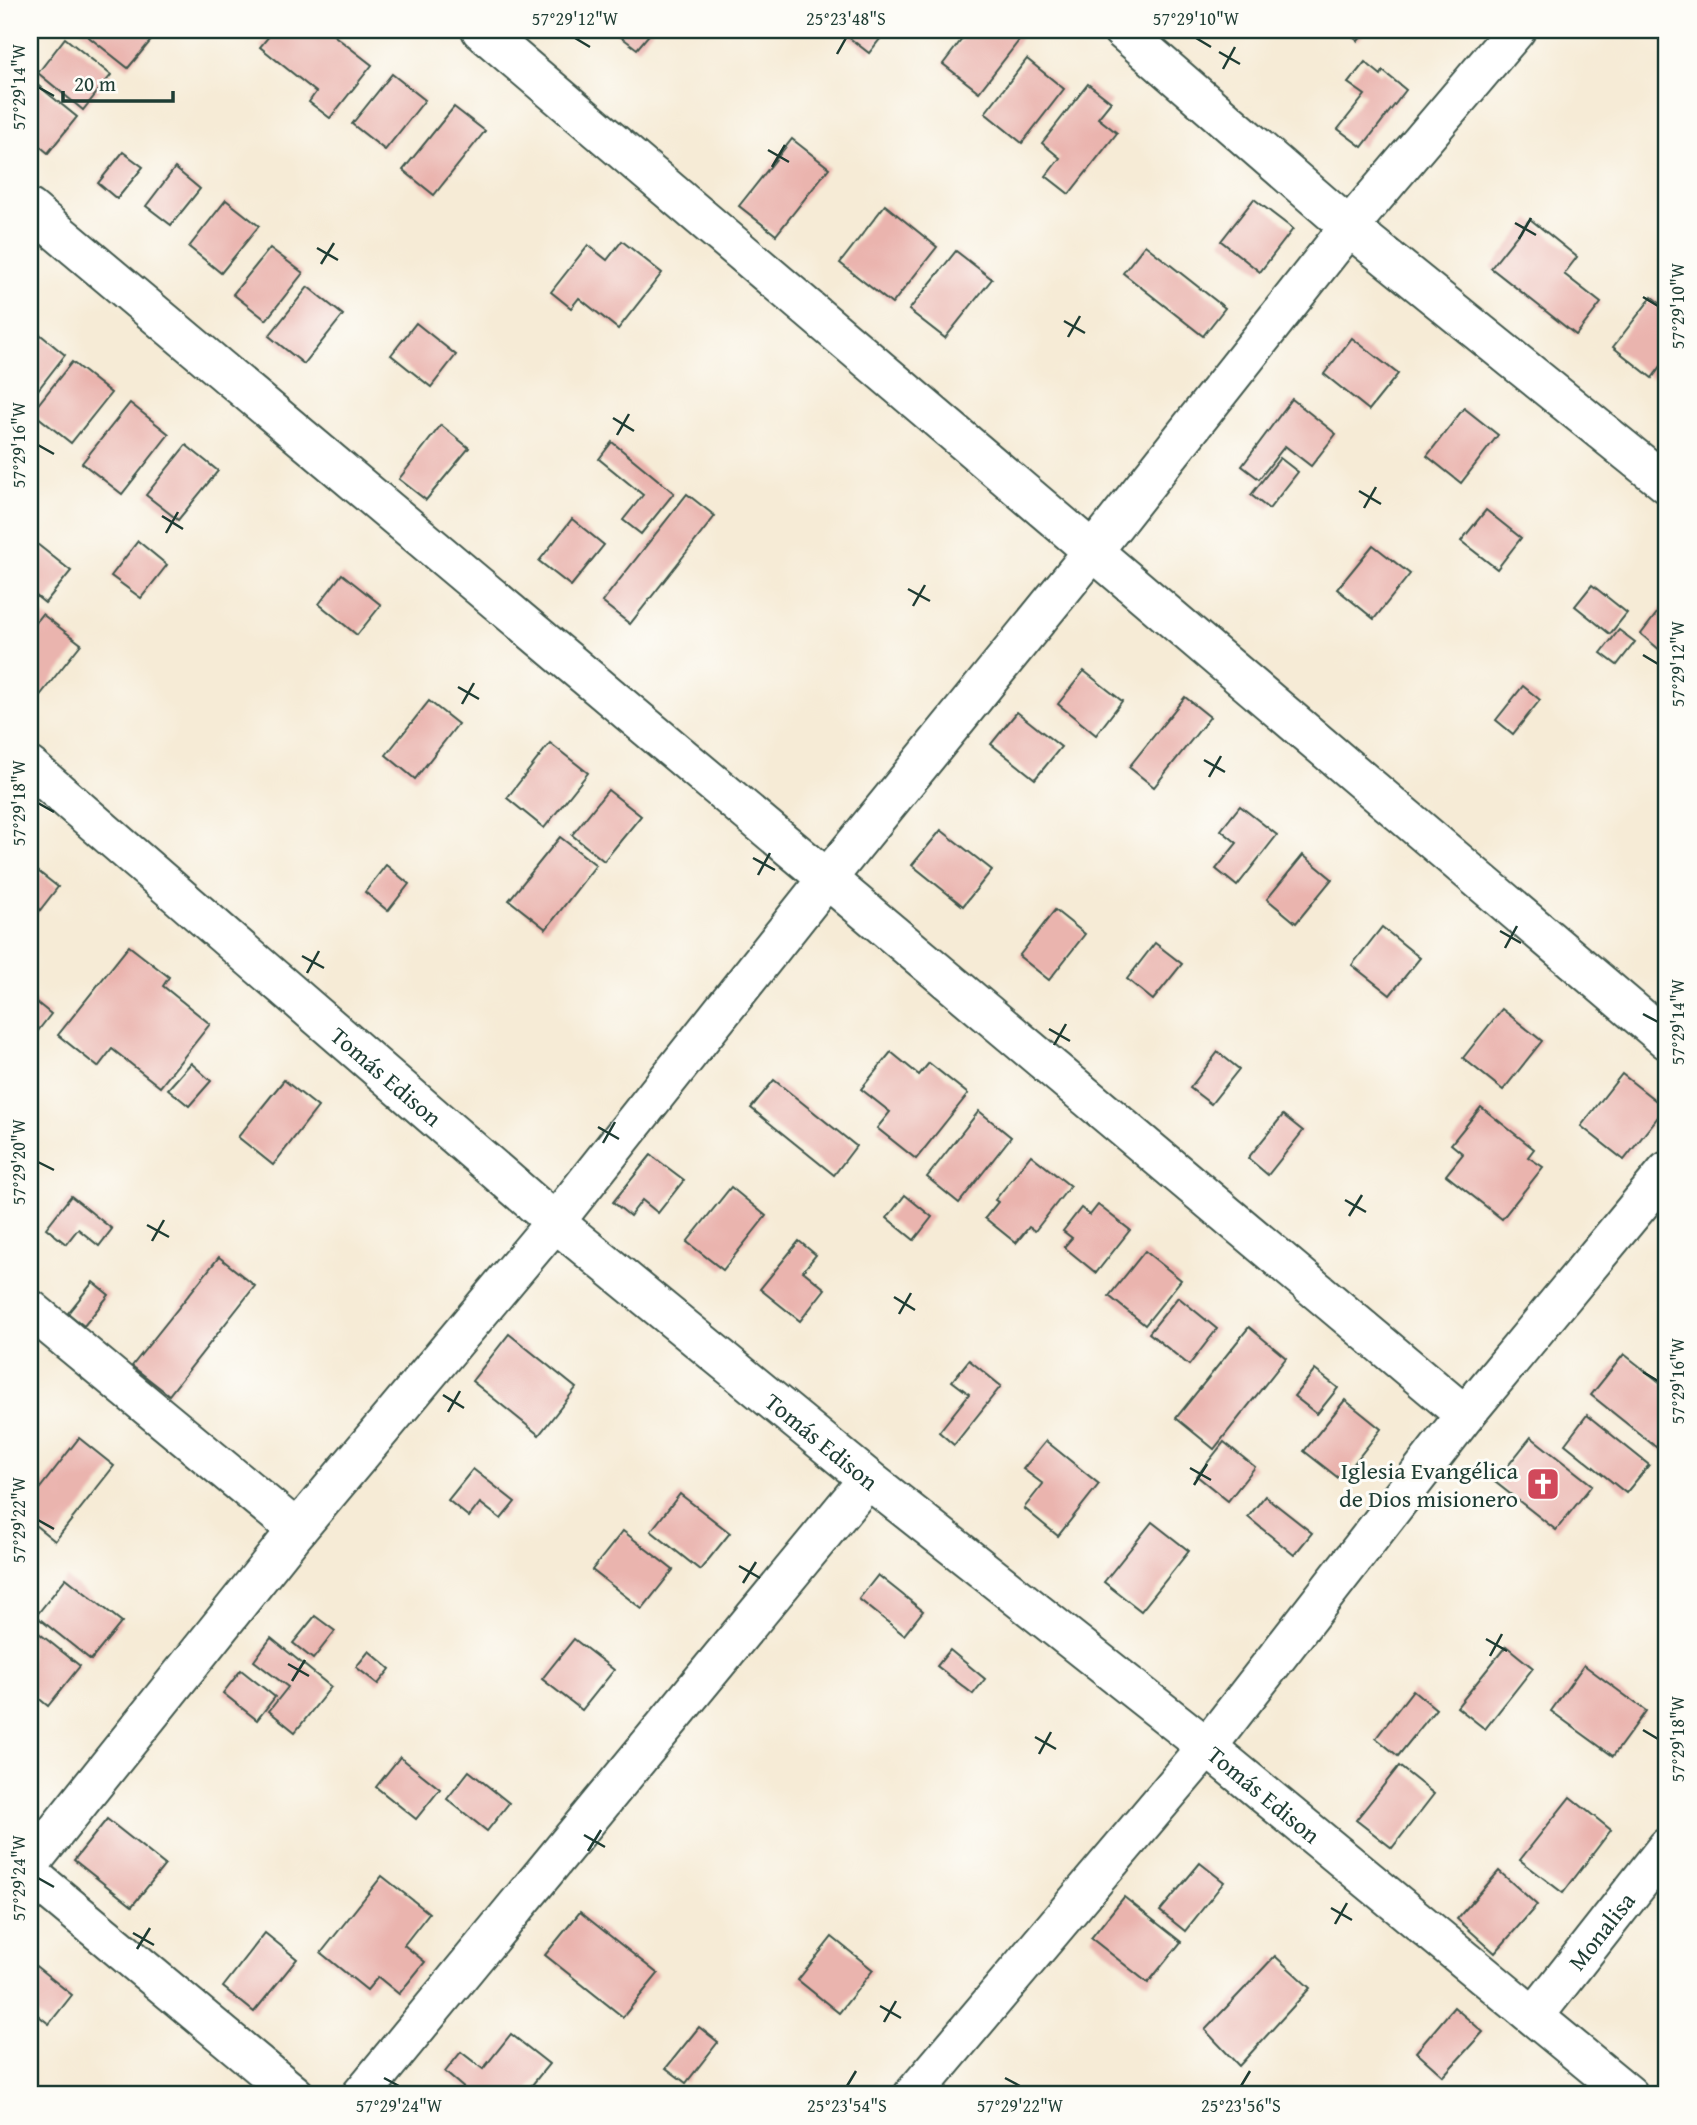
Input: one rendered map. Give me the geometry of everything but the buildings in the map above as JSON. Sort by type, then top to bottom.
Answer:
[{"type":"street","points":[[481,30],[1667,1040]]},
{"type":"street","points":[[1122,30],[1349,227],[1667,484]]},
{"type":"street","points":[[30,1864],[297,1530],[555,1222],[826,880],[1094,550],[1349,227],[1516,30]]},
{"type":"street","points":[[30,209],[1465,1415]]},
{"type":"street","name":"Tomás Edison","points":[[30,767],[555,1222],[868,1479],[1208,1747],[1629,2095]]},
{"type":"street","points":[[930,2089],[1208,1747],[1465,1415],[1667,1171]]},
{"type":"street","points":[[30,1308],[297,1530]]},
{"type":"street","points":[[361,2095],[868,1479]]},
{"type":"street","name":"Monalisa","points":[[1535,2015],[1667,1847]]},
{"type":"street","points":[[30,1874],[295,2095]]},
{"type":"place","name":"Iglesia Evangélica de Dios misionero","points":[[1543,1484]]}]
